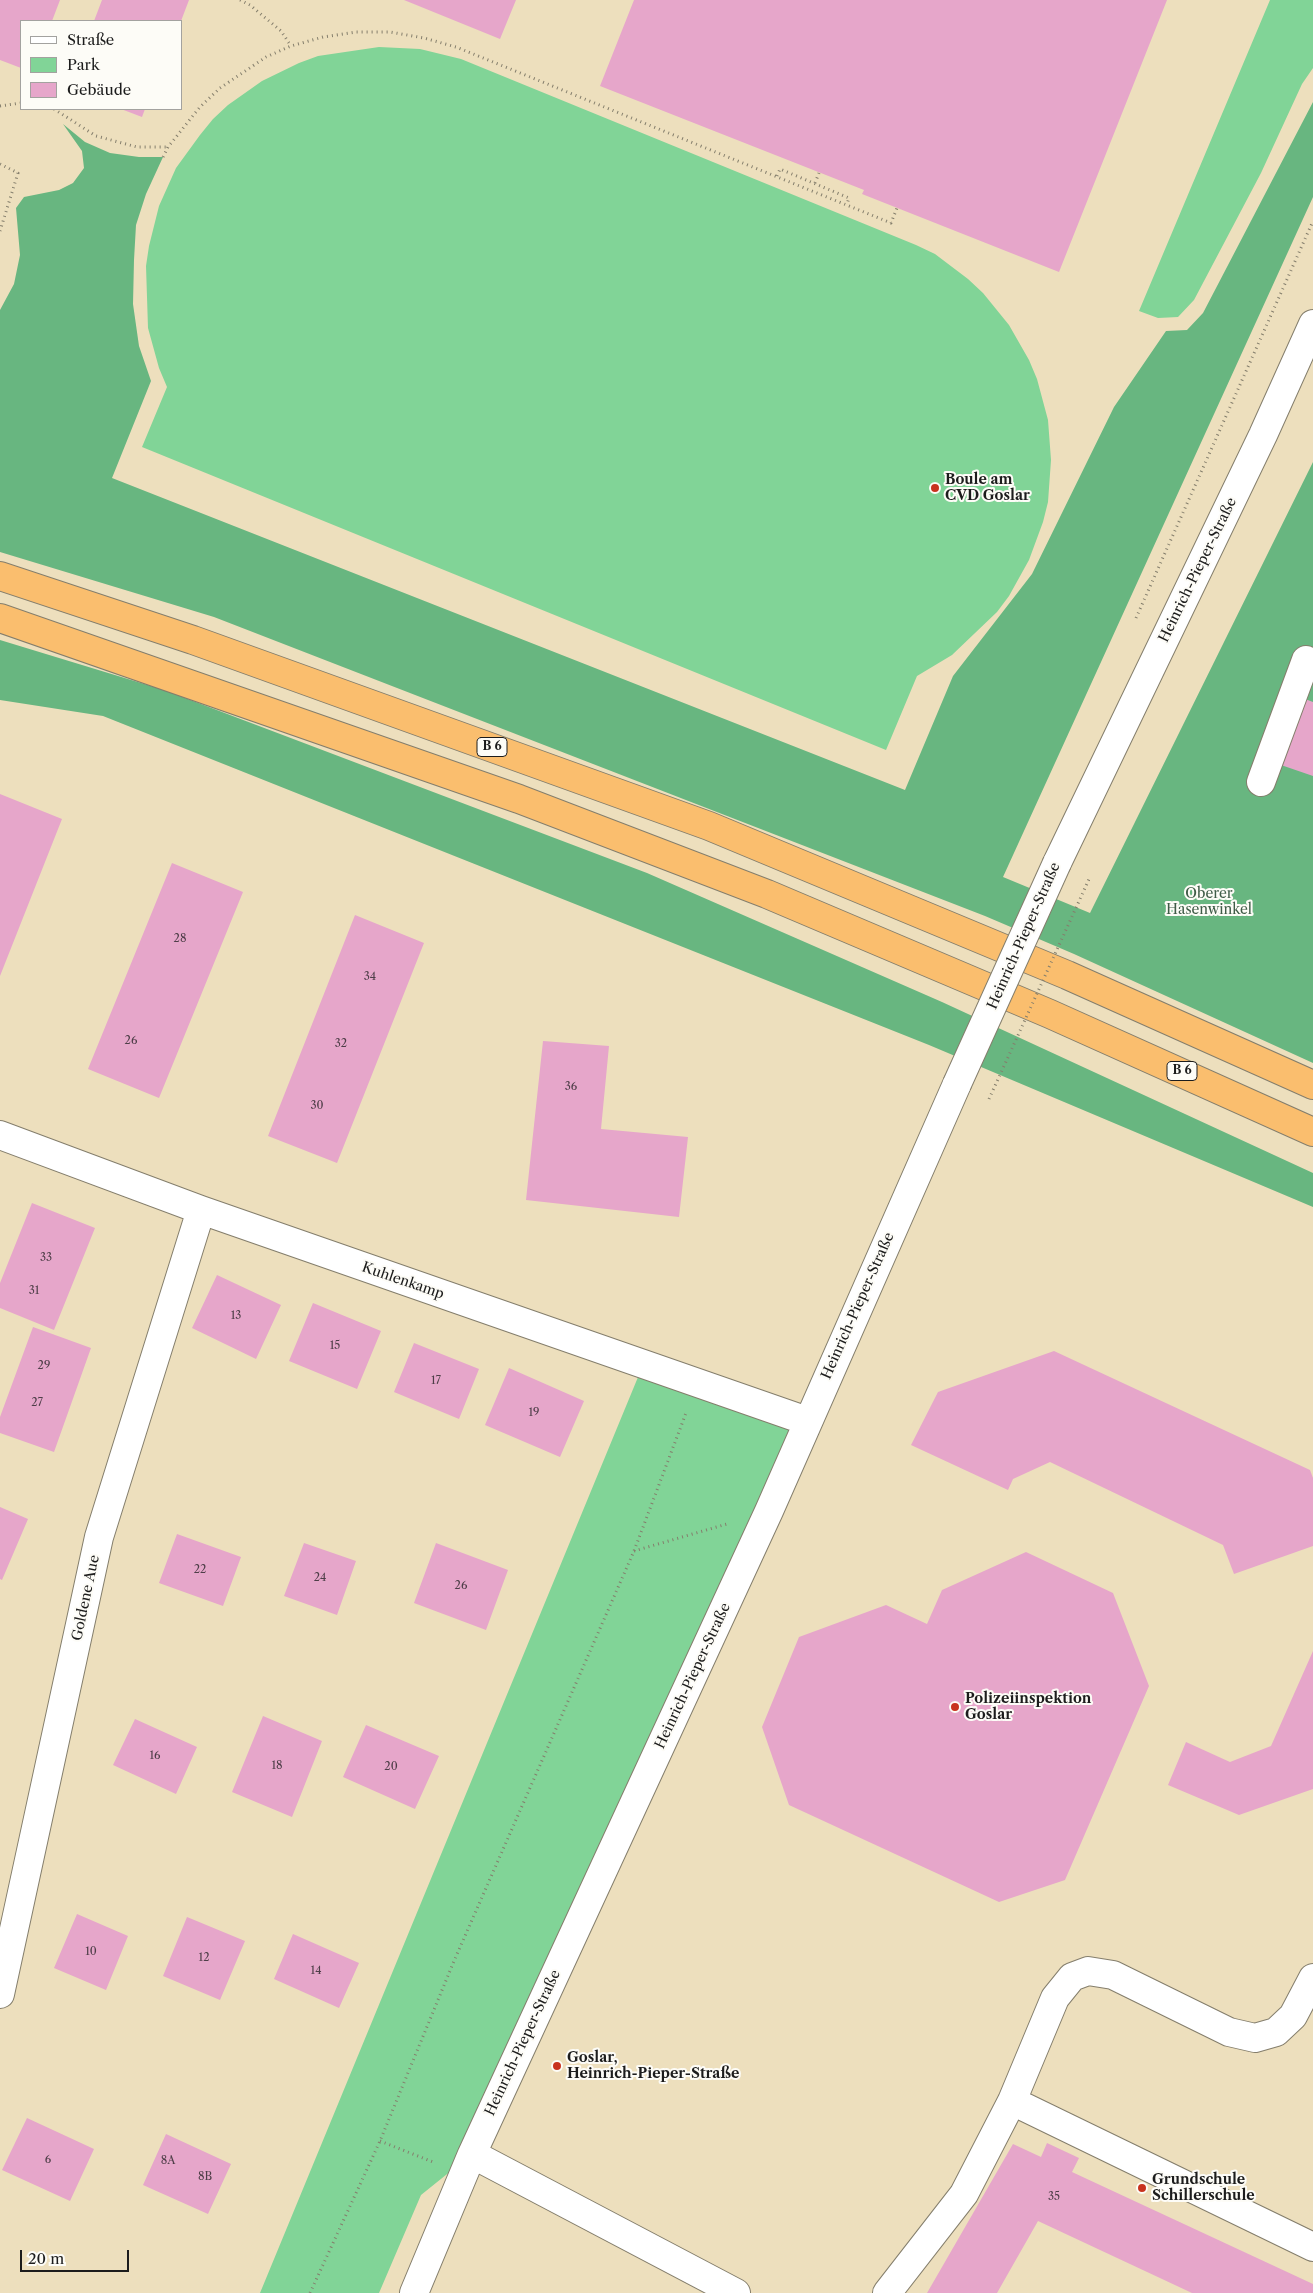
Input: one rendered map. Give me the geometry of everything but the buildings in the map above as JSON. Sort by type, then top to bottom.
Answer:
[{"type":"highway","name":"B 6","points":[[0,576],[193,640],[709,826],[1058,971],[1313,1085]]},
{"type":"highway","name":"B 6","points":[[0,618],[519,799],[758,890],[1050,1014],[1313,1132]]},
{"type":"street","name":"Heinrich-Pieper-Straße","points":[[414,2293],[468,2164],[769,1511],[807,1421],[1057,863],[1263,435],[1313,324]]},
{"type":"street","points":[[1261,782],[1306,660],[1313,663]]},
{"type":"street","name":"Kuhlenkamp","points":[[0,1135],[201,1210],[807,1421]]},
{"type":"street","name":"Goldene Aue","points":[[0,1994],[99,1537],[201,1210]]},
{"type":"street","points":[[887,2293],[964,2194],[1012,2101],[1055,1998],[1072,1978],[1088,1971],[1113,1975],[1229,2032],[1255,2038],[1276,2032],[1293,2016],[1313,1978]]},
{"type":"street","points":[[1012,2101],[1313,2246]]},
{"type":"street","points":[[468,2164],[736,2293]]},
{"type":"path","points":[[240,0],[250,4],[281,31],[290,46]]},
{"type":"path","points":[[163,157],[168,147],[200,106],[220,88],[266,58],[290,46],[323,38],[356,32],[390,32],[424,38],[513,69],[891,223],[897,208]]},
{"type":"path","points":[[0,106],[20,103]]},
{"type":"path","points":[[56,110],[96,136],[137,147],[168,147]]},
{"type":"path","points":[[0,164],[18,173],[0,232]]},
{"type":"path","points":[[777,176],[780,169],[850,198],[847,204]]},
{"type":"path","points":[[815,183],[819,173]]},
{"type":"path","points":[[1132,626],[1313,221]]},
{"type":"path","points":[[989,1099],[1090,877]]},
{"type":"path","points":[[310,2293],[380,2141],[454,1961],[634,1551],[697,1384]]},
{"type":"path","points":[[634,1551],[769,1511]]},
{"type":"path","points":[[380,2141],[468,2164]]},
{"type":"green space","points":[[1270,0],[1313,0],[1313,68],[1302,84],[1261,173],[1194,300],[1178,317],[1158,318],[1139,311]]},
{"type":"green space","points":[[379,47],[420,49],[461,59],[916,245],[935,254],[968,279],[983,293],[1009,325],[1029,360],[1037,379],[1048,420],[1051,460],[1048,502],[1043,522],[1029,560],[1009,596],[997,612],[952,655],[917,676],[886,750],[142,447],[167,387],[159,368],[148,328],[146,266],[159,206],[176,168],[213,119],[228,105],[262,81],[318,56]]},
{"type":"green space","name":"Oberer Hasenwinkel","points":[[1313,102],[1313,197],[1003,877],[1090,913],[1313,462],[1313,1063],[1074,954],[985,916],[214,617],[0,552],[0,310],[14,284],[20,255],[16,208],[24,197],[59,190],[73,183],[84,168],[82,151],[63,124],[85,142],[110,153],[139,157],[163,157],[146,194],[136,225],[134,260],[133,304],[139,346],[151,381],[112,478],[905,790],[953,676],[1032,574],[1114,407],[1166,331],[1187,330],[1203,313]]},
{"type":"green space","points":[[0,640],[164,690],[647,873],[942,1002],[1313,1173],[1313,1207],[929,1045],[103,716],[0,700]]},
{"type":"green space","points":[[643,1365],[807,1421],[472,2154],[421,2195],[379,2293],[260,2293]]},
{"type":"place","name":"Boule am CVD Goslar","points":[[935,488]]},
{"type":"place","name":"Polizeiinspektion Goslar","points":[[955,1707]]},
{"type":"place","name":"Goslar, Heinrich-Pieper-Straße","points":[[557,2066]]},
{"type":"place","name":"Grundschule Schillerschule","points":[[1142,2188]]}]
